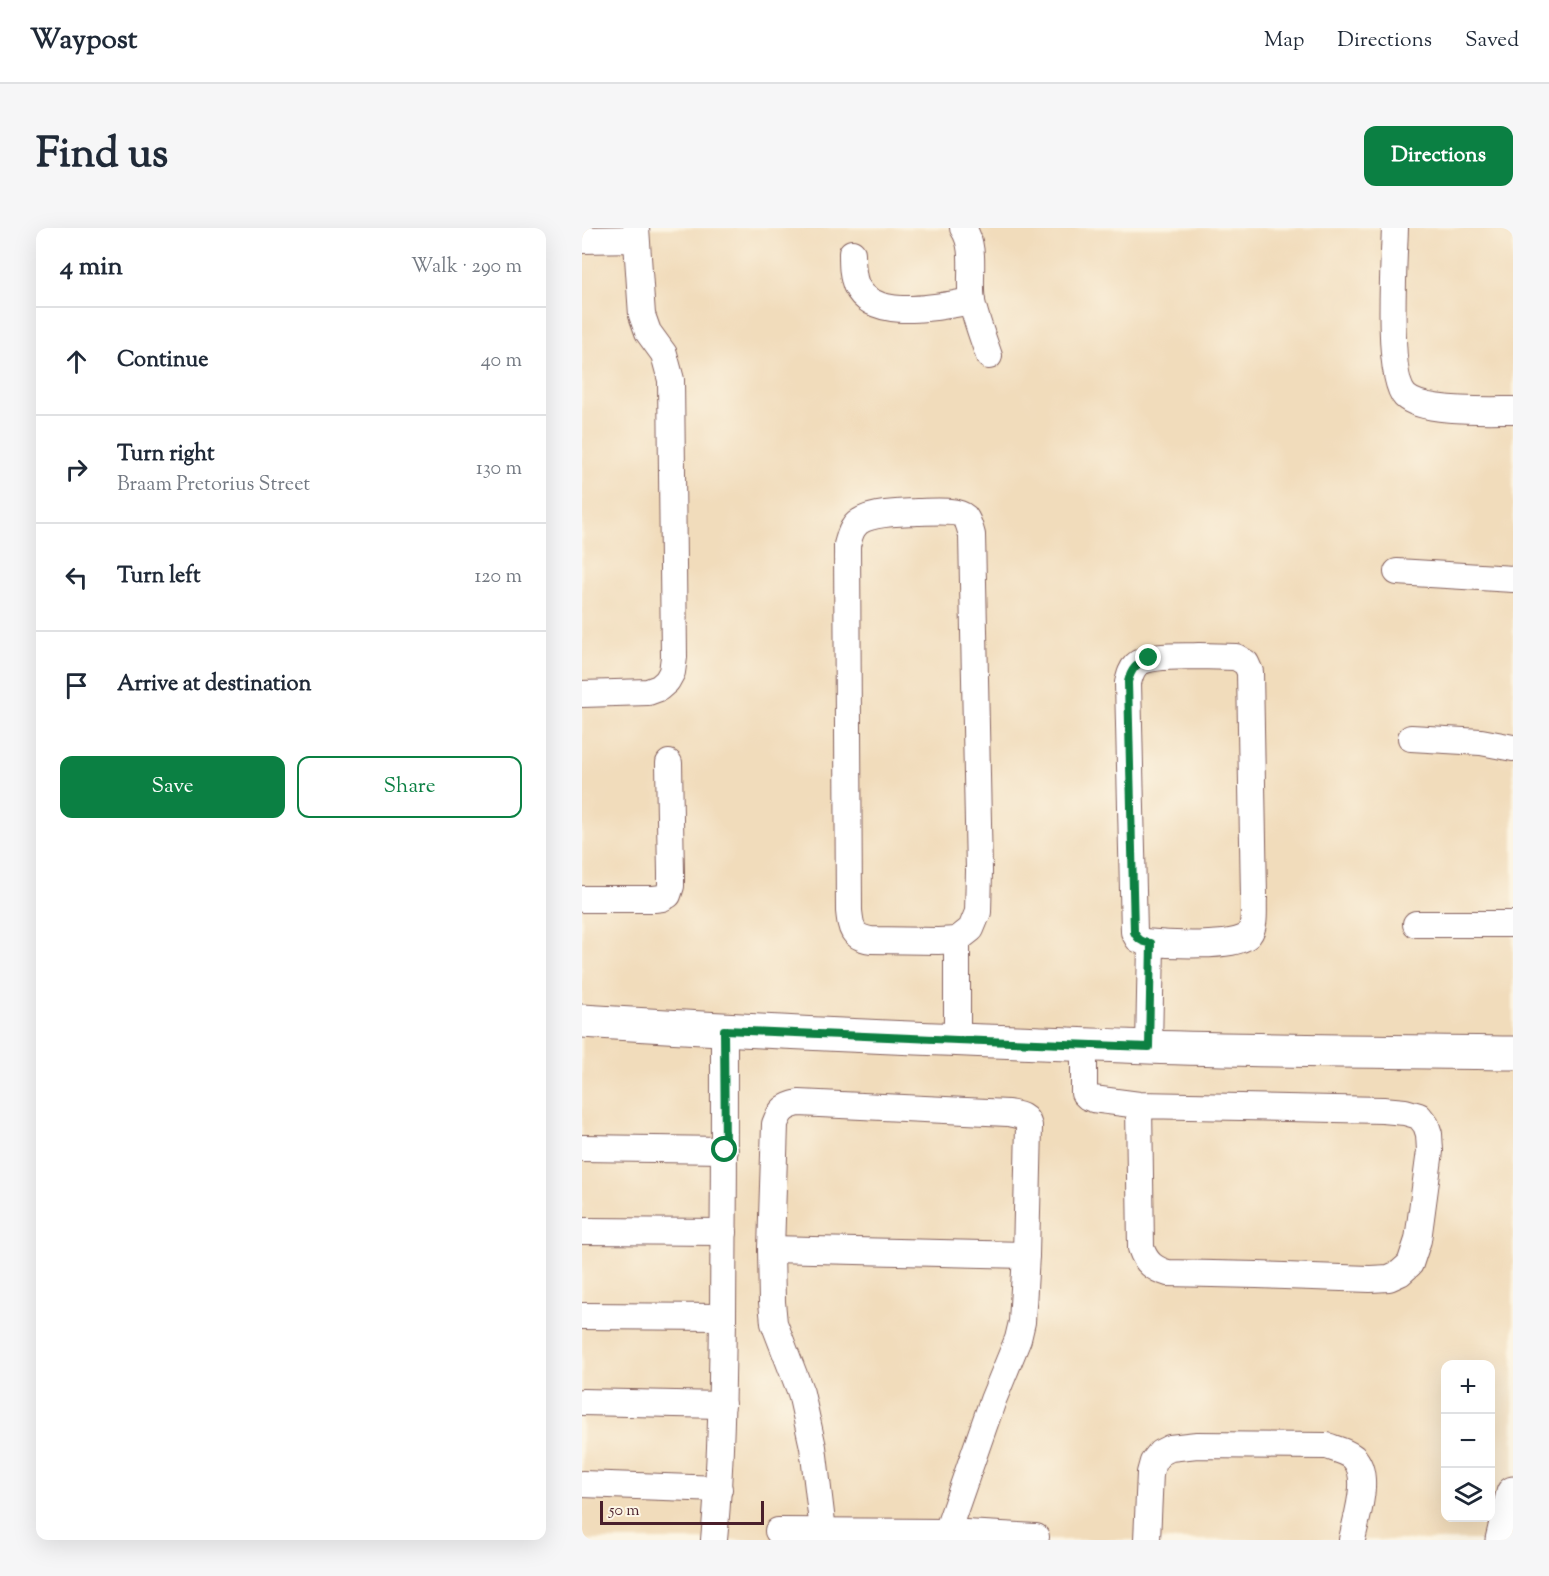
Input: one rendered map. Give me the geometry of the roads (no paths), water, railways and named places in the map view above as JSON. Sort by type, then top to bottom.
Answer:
[{"type":"street","points":[[963,228],[969,240],[972,301],[989,356]]},
{"type":"street","points":[[1395,228],[1393,349],[1397,378],[1405,396],[1417,403],[1435,407],[1513,410]]},
{"type":"street","points":[[582,240],[636,233],[642,315],[648,332],[664,354],[671,380],[674,657],[672,672],[659,688],[648,692],[582,694]]},
{"type":"street","points":[[852,253],[853,276],[859,291],[880,305],[891,309],[903,309],[972,301]]},
{"type":"street","points":[[917,512],[959,513],[965,516],[972,535],[979,894],[978,912],[974,922],[957,940],[861,939],[854,933],[850,922],[847,545],[855,526],[863,519],[880,515],[917,512]]},
{"type":"street","points":[[1397,572],[1513,579]]},
{"type":"street","points":[[1236,657],[1246,663],[1250,672],[1253,925],[1249,935],[1235,942],[1221,944],[1151,943],[1138,939],[1134,932],[1128,682],[1131,672],[1138,663],[1149,658],[1236,657]]},
{"type":"street","points":[[1411,738],[1481,742],[1513,748]]},
{"type":"street","points":[[582,899],[654,899],[668,895],[671,886],[669,763]]},
{"type":"street","points":[[1416,924],[1513,924]]},
{"type":"street","points":[[957,940],[957,1040]]},
{"type":"street","points":[[1149,1047],[1151,943]]},
{"type":"street","points":[[582,1021],[724,1030],[1149,1047],[1513,1053]]},
{"type":"street","points":[[714,1540],[719,1489],[722,1405],[724,1030]]},
{"type":"street","points":[[1084,1044],[1084,1093],[1088,1097],[1101,1101],[1139,1106],[1383,1110],[1419,1116],[1429,1134],[1430,1151],[1418,1240],[1410,1264],[1400,1273],[1389,1278],[1370,1279],[1168,1273],[1158,1270],[1147,1262],[1141,1248],[1139,1106]]},
{"type":"street","points":[[823,1531],[813,1447],[801,1393],[774,1323],[771,1302],[774,1124],[779,1113],[789,1105],[799,1103],[1022,1115],[1028,1120],[1026,1255],[1022,1322],[1018,1339],[993,1400],[947,1532]]},
{"type":"street","points":[[582,1148],[725,1150]]},
{"type":"street","points":[[582,1231],[724,1232]]},
{"type":"street","points":[[771,1249],[1026,1255]]},
{"type":"street","points":[[582,1316],[723,1317]]},
{"type":"street","points":[[582,1402],[722,1405]]},
{"type":"street","points":[[1148,1540],[1150,1473],[1153,1462],[1160,1453],[1170,1448],[1197,1445],[1327,1446],[1342,1451],[1353,1458],[1361,1469],[1361,1495],[1352,1540]]},
{"type":"street","points":[[582,1484],[719,1489]]},
{"type":"street","points":[[1502,1540],[1513,1493]]},
{"type":"street","points":[[778,1531],[823,1531],[888,1536],[947,1532],[1036,1537]]}]
